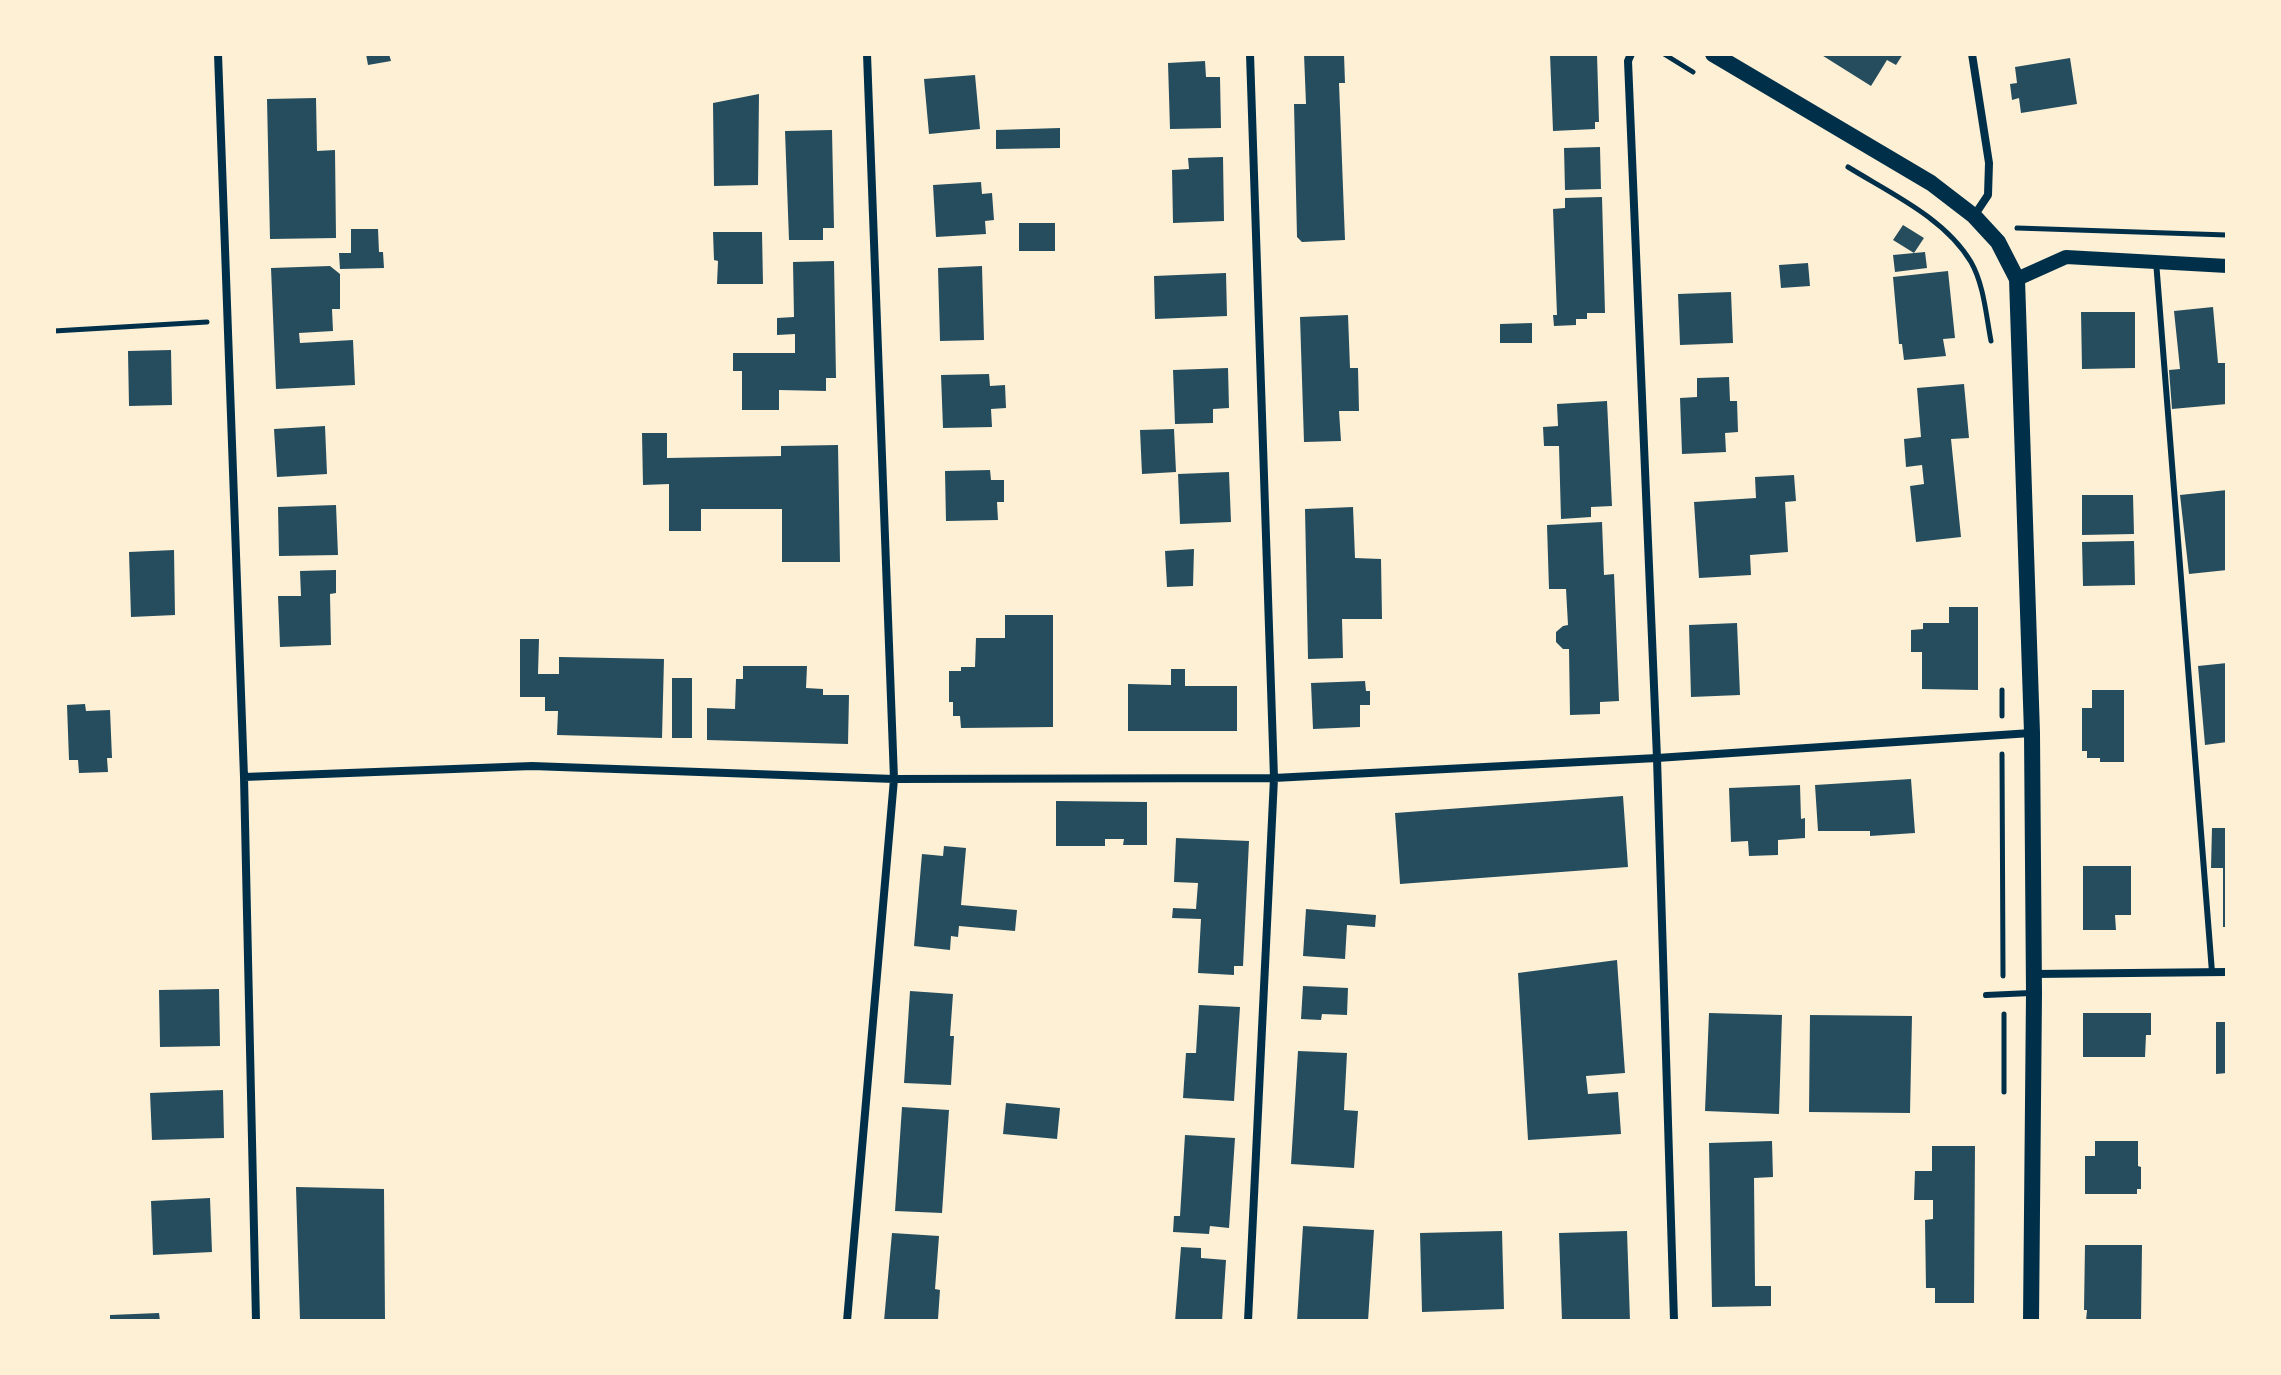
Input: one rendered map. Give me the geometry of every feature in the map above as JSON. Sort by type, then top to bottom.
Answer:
[{"type":"main road","points":[[1713,54],[1931,183],[1974,216],[1998,242],[2017,279],[2032,733],[2034,993],[2031,1321]]},
{"type":"street","points":[[218,54],[244,777],[256,1321]]},
{"type":"street","points":[[847,1321],[894,779],[867,54]]},
{"type":"street","points":[[1248,1321],[1274,778],[1250,54]]},
{"type":"street","points":[[1631,54],[1628,61],[1657,758],[1674,1321]]},
{"type":"street","points":[[1972,54],[1989,163],[1988,195],[1974,216]]},
{"type":"street","points":[[2017,279],[2066,257],[2227,266]]},
{"type":"street","points":[[244,777],[532,766],[894,779],[1274,778],[1657,758],[2032,733]]},
{"type":"street","points":[[2034,974],[2227,972]]},
{"type":"lane","points":[[2156,261],[2212,972]]},
{"type":"lane","points":[[1986,995],[2034,993]]},
{"type":"path","points":[[1664,54],[1704,79]]},
{"type":"path","points":[[1838,161],[1918,211],[1953,240],[1971,263],[1981,289],[1993,352]]},
{"type":"path","points":[[54,331],[227,321]]},
{"type":"path","points":[[2002,687],[2004,1103]]},
{"type":"building","points":[[366,54],[389,54],[391,61],[368,65]]},
{"type":"building","points":[[1304,54],[1344,54],[1345,83],[1339,83],[1345,240],[1302,242],[1297,237],[1294,104],[1306,104]]},
{"type":"building","points":[[1550,54],[1597,54],[1599,122],[1595,122],[1595,129],[1553,131]]},
{"type":"building","points":[[1820,54],[1903,54],[1896,65],[1887,60],[1871,86]]},
{"type":"building","points":[[2070,58],[2077,104],[2021,113],[2019,98],[2012,100],[2010,84],[2017,83],[2015,67]]},
{"type":"building","points":[[1205,61],[1206,77],[1220,77],[1221,128],[1170,129],[1168,63]]},
{"type":"building","points":[[975,75],[980,129],[929,134],[924,79]]},
{"type":"building","points":[[759,94],[758,185],[714,186],[713,103]]},
{"type":"building","points":[[316,98],[317,151],[335,150],[336,238],[270,239],[267,99]]},
{"type":"building","points":[[1060,128],[1060,148],[996,149],[996,130]]},
{"type":"building","points":[[832,130],[834,228],[823,228],[823,240],[789,240],[785,131]]},
{"type":"building","points":[[1600,147],[1601,189],[1565,190],[1564,148]]},
{"type":"building","points":[[1223,157],[1224,221],[1173,223],[1172,170],[1189,169],[1188,158]]},
{"type":"building","points":[[981,182],[982,194],[992,193],[994,220],[985,221],[986,234],[936,237],[933,185]]},
{"type":"building","points":[[1602,197],[1605,313],[1587,313],[1587,319],[1576,319],[1576,325],[1554,326],[1553,315],[1557,315],[1553,209],[1565,208],[1565,198]]},
{"type":"building","points":[[1019,223],[1055,223],[1055,251],[1019,251]]},
{"type":"building","points":[[1903,225],[1924,238],[1914,253],[1893,240]]},
{"type":"building","points":[[351,229],[378,229],[379,252],[383,252],[384,268],[340,269],[339,253],[351,253]]},
{"type":"building","points":[[713,232],[762,232],[763,284],[717,284],[718,261],[714,260]]},
{"type":"building","points":[[1925,252],[1927,268],[1895,272],[1893,255]]},
{"type":"building","points":[[834,261],[836,378],[826,378],[826,391],[779,390],[779,410],[742,410],[742,371],[733,371],[733,353],[795,353],[795,334],[777,335],[777,318],[794,317],[793,262]]},
{"type":"building","points":[[1808,263],[1810,286],[1781,288],[1779,265]]},
{"type":"building","points":[[330,266],[340,274],[340,309],[332,309],[333,331],[299,333],[300,343],[353,340],[355,385],[276,389],[271,268]]},
{"type":"building","points":[[982,266],[984,340],[940,341],[938,268]]},
{"type":"building","points":[[1948,271],[1955,338],[1943,339],[1946,356],[1904,360],[1902,344],[1899,344],[1893,277]]},
{"type":"building","points":[[1226,273],[1227,316],[1155,319],[1154,276]]},
{"type":"building","points":[[1731,292],[1733,343],[1680,345],[1678,294]]},
{"type":"building","points":[[2213,307],[2218,363],[2227,363],[2227,404],[2172,409],[2169,370],[2180,369],[2174,311]]},
{"type":"building","points":[[2081,312],[2135,312],[2135,368],[2082,369]]},
{"type":"building","points":[[1348,315],[1350,368],[1358,368],[1359,411],[1339,411],[1341,441],[1304,442],[1300,317]]},
{"type":"building","points":[[1532,323],[1532,343],[1500,343],[1500,324]]},
{"type":"building","points":[[171,350],[172,405],[129,406],[128,351]]},
{"type":"building","points":[[1228,368],[1229,408],[1213,409],[1213,423],[1175,424],[1173,370]]},
{"type":"building","points":[[989,374],[990,386],[1005,385],[1006,408],[991,409],[992,427],[943,428],[941,375]]},
{"type":"building","points":[[1729,377],[1730,401],[1737,401],[1738,432],[1725,433],[1726,452],[1682,454],[1680,398],[1697,397],[1697,378]]},
{"type":"building","points":[[1964,384],[1969,438],[1951,439],[1961,537],[1916,542],[1910,486],[1924,484],[1922,465],[1906,467],[1904,439],[1921,437],[1917,388]]},
{"type":"building","points":[[1607,401],[1612,506],[1591,507],[1591,517],[1561,519],[1559,446],[1544,446],[1543,427],[1558,426],[1557,404]]},
{"type":"building","points":[[325,426],[327,474],[277,477],[274,429]]},
{"type":"building","points":[[1174,429],[1176,472],[1142,474],[1140,430]]},
{"type":"building","points":[[642,433],[667,433],[667,458],[781,456],[781,446],[838,445],[840,562],[782,562],[782,509],[701,509],[701,531],[669,531],[669,484],[643,485]]},
{"type":"building","points":[[990,470],[991,480],[1004,480],[1004,502],[997,502],[998,520],[946,521],[945,471]]},
{"type":"building","points":[[1229,472],[1231,522],[1180,524],[1178,474]]},
{"type":"building","points":[[1794,475],[1796,501],[1785,502],[1788,552],[1750,555],[1751,575],[1699,578],[1694,502],[1756,498],[1755,477]]},
{"type":"building","points":[[2227,490],[2227,570],[2189,574],[2180,495]]},
{"type":"building","points":[[2082,495],[2133,495],[2134,534],[2082,535]]},
{"type":"building","points":[[336,505],[338,555],[279,556],[278,507]]},
{"type":"building","points":[[1353,507],[1355,558],[1381,559],[1382,619],[1342,619],[1343,658],[1308,659],[1305,509]]},
{"type":"building","points":[[1602,522],[1604,575],[1614,574],[1619,701],[1600,702],[1600,714],[1570,715],[1569,649],[1563,649],[1556,642],[1556,632],[1568,625],[1566,589],[1549,589],[1547,525]]},
{"type":"building","points":[[2134,541],[2135,585],[2083,586],[2082,542]]},
{"type":"building","points":[[1194,549],[1193,586],[1167,587],[1165,551]]},
{"type":"building","points":[[174,550],[175,615],[131,617],[129,552]]},
{"type":"building","points":[[336,570],[336,593],[330,594],[331,645],[280,647],[278,596],[301,596],[300,571]]},
{"type":"building","points":[[1949,607],[1978,607],[1978,690],[1922,689],[1922,652],[1911,652],[1911,630],[1923,629],[1923,623],[1949,623]]},
{"type":"building","points":[[1005,615],[1053,615],[1053,727],[961,728],[960,716],[953,716],[953,702],[949,702],[949,671],[975,667],[976,638],[1005,638]]},
{"type":"building","points":[[1737,623],[1740,695],[1691,697],[1689,625]]},
{"type":"building","points":[[520,639],[539,639],[538,674],[559,674],[559,657],[664,659],[662,738],[557,735],[558,711],[545,711],[545,697],[520,697]]},
{"type":"building","points":[[2227,663],[2227,742],[2205,745],[2198,666]]},
{"type":"building","points":[[743,666],[807,666],[806,688],[823,689],[823,695],[849,695],[848,744],[707,740],[707,708],[735,709],[736,679],[743,679]]},
{"type":"building","points":[[1171,669],[1185,669],[1185,686],[1237,686],[1237,731],[1128,731],[1128,684],[1171,685]]},
{"type":"building","points":[[672,678],[692,678],[692,738],[672,738]]},
{"type":"building","points":[[1365,681],[1366,691],[1370,691],[1370,705],[1360,705],[1360,727],[1313,729],[1311,683]]},
{"type":"building","points":[[2092,690],[2124,690],[2124,762],[2100,762],[2100,758],[2087,758],[2087,751],[2082,751],[2082,708],[2092,708]]},
{"type":"building","points":[[85,704],[86,711],[110,710],[112,758],[107,758],[108,772],[79,773],[78,760],[69,760],[67,705]]},
{"type":"building","points":[[1911,779],[1915,833],[1870,836],[1870,831],[1818,831],[1815,785]]},
{"type":"building","points":[[1800,785],[1805,838],[1778,840],[1778,855],[1749,856],[1748,841],[1731,842],[1729,788]]},
{"type":"building","points":[[1623,796],[1628,867],[1400,884],[1395,813]]},
{"type":"building","points":[[1056,801],[1147,802],[1147,845],[1123,845],[1124,839],[1105,839],[1105,846],[1056,846]]},
{"type":"building","points":[[2212,828],[2227,828],[2227,927],[2223,927],[2223,868],[2211,868]]},
{"type":"building","points":[[1176,838],[1249,841],[1243,966],[1234,966],[1234,975],[1198,973],[1201,919],[1172,918],[1173,908],[1196,909],[1198,883],[1174,882]]},
{"type":"building","points":[[944,846],[966,848],[961,905],[1017,910],[1015,931],[959,926],[958,937],[951,936],[950,950],[914,946],[922,854],[943,856]]},
{"type":"building","points":[[2083,866],[2131,866],[2131,915],[2115,915],[2116,930],[2083,930]]},
{"type":"building","points":[[1306,909],[1376,915],[1375,927],[1347,925],[1345,959],[1303,956]]},
{"type":"building","points":[[1617,960],[1625,1073],[1586,1076],[1588,1094],[1618,1092],[1621,1134],[1528,1140],[1518,973]]},
{"type":"building","points":[[1303,986],[1348,988],[1347,1015],[1322,1014],[1321,1020],[1301,1019]]},
{"type":"building","points":[[219,989],[220,1046],[160,1047],[159,990]]},
{"type":"building","points":[[910,991],[953,994],[951,1085],[904,1083]]},
{"type":"building","points":[[1199,1005],[1240,1007],[1234,1101],[1183,1098],[1186,1053],[1196,1053]]},
{"type":"building","points":[[1709,1013],[1782,1015],[1779,1114],[1705,1111]]},
{"type":"building","points":[[2083,1013],[2151,1013],[2151,1035],[2146,1035],[2145,1057],[2083,1057]]},
{"type":"building","points":[[1810,1015],[1912,1016],[1910,1113],[1809,1112]]},
{"type":"building","points":[[2216,1022],[2227,1022],[2227,1073],[2216,1074]]},
{"type":"building","points":[[1298,1051],[1347,1053],[1344,1110],[1358,1111],[1354,1168],[1291,1164]]},
{"type":"building","points":[[223,1090],[224,1138],[152,1140],[150,1093]]},
{"type":"building","points":[[1006,1103],[1060,1108],[1057,1139],[1003,1134]]},
{"type":"building","points":[[902,1107],[949,1110],[942,1213],[895,1211]]},
{"type":"building","points":[[1185,1135],[1235,1138],[1229,1228],[1210,1226],[1209,1234],[1173,1232],[1174,1216],[1180,1216]]},
{"type":"building","points":[[1772,1141],[1773,1177],[1754,1178],[1755,1286],[1771,1286],[1771,1306],[1712,1307],[1709,1143]]},
{"type":"building","points":[[2095,1141],[2138,1141],[2141,1189],[2137,1189],[2137,1194],[2085,1194],[2085,1156],[2095,1156]]},
{"type":"building","points":[[1932,1146],[1975,1146],[1974,1303],[1935,1303],[1935,1288],[1926,1288],[1925,1220],[1933,1219],[1933,1200],[1914,1200],[1915,1171],[1932,1171]]},
{"type":"building","points":[[296,1187],[384,1189],[385,1321],[300,1321]]},
{"type":"building","points":[[210,1198],[212,1252],[153,1255],[151,1201]]},
{"type":"building","points":[[1303,1226],[1374,1230],[1368,1321],[1297,1321]]},
{"type":"building","points":[[1502,1231],[1504,1309],[1422,1312],[1420,1233]]},
{"type":"building","points":[[1627,1231],[1630,1321],[1562,1321],[1559,1233]]},
{"type":"building","points":[[892,1233],[939,1236],[935,1289],[940,1290],[938,1319],[884,1321]]},
{"type":"building","points":[[2085,1245],[2142,1245],[2141,1321],[2086,1321]]},
{"type":"building","points":[[1181,1247],[1201,1248],[1201,1258],[1226,1260],[1222,1321],[1175,1321]]},
{"type":"building","points":[[159,1313],[160,1321],[110,1321],[110,1315]]}]
